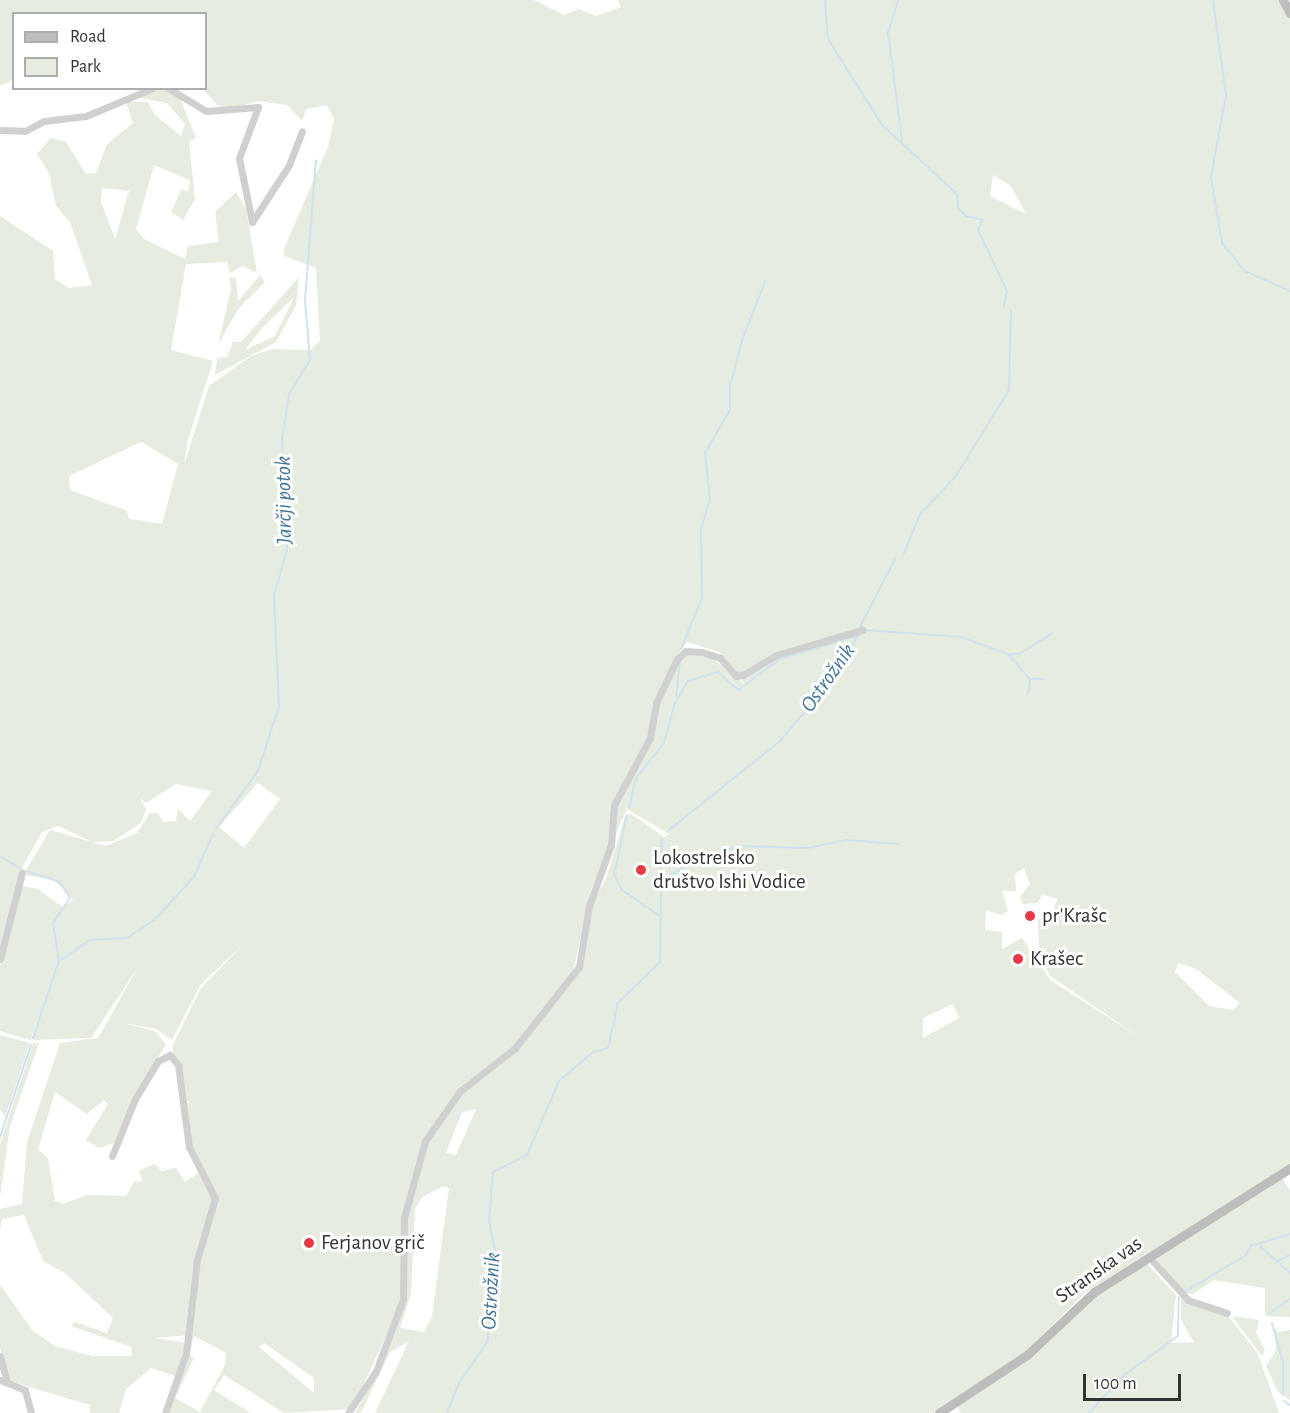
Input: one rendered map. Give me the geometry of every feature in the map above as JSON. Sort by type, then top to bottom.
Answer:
[{"type":"street","points":[[1283,0],[1290,13]]},
{"type":"street","points":[[0,130],[25,131],[44,121],[86,116],[148,90]]},
{"type":"street","points":[[171,90],[206,111],[258,107],[239,158],[252,222],[289,165],[302,131]]},
{"type":"street","points":[[348,1413],[376,1371],[403,1299],[406,1207],[425,1141],[460,1092],[515,1048],[579,967],[589,906],[611,845],[614,805],[650,738],[657,703],[676,659],[686,651],[702,652],[720,658],[736,676],[744,675],[776,655],[862,630]]},
{"type":"street","points":[[0,959],[22,873]]},
{"type":"street","points":[[112,1156],[135,1099],[158,1061],[170,1055],[178,1065],[189,1147],[215,1198],[197,1260],[186,1353],[165,1413]]},
{"type":"street","name":"Stranska vas","points":[[939,1413],[1028,1354],[1075,1305],[1290,1168]]},
{"type":"street","points":[[1149,1257],[1188,1300],[1227,1313]]},
{"type":"street","points":[[0,1356],[3,1381],[25,1390],[31,1413]]},
{"type":"green space","points":[[0,0],[534,0],[564,15],[579,9],[596,16],[621,7],[618,0],[1279,0],[1290,17],[1290,1165],[1086,1292],[1026,1351],[934,1413],[375,1413],[409,1341],[390,1352],[361,1413],[355,1413],[378,1372],[404,1301],[404,1289],[398,1310],[352,1409],[284,1413],[224,1375],[214,1390],[251,1413],[167,1413],[187,1355],[199,1261],[217,1203],[189,1142],[185,1104],[190,1102],[185,1100],[172,1047],[201,988],[242,946],[201,984],[172,1040],[156,1029],[123,1023],[155,1031],[166,1045],[133,1097],[117,1142],[99,1148],[86,1140],[108,1104],[104,1100],[87,1114],[55,1092],[38,1150],[48,1158],[55,1201],[63,1204],[87,1195],[126,1196],[134,1182],[143,1181],[139,1171],[154,1164],[162,1171],[176,1168],[185,1182],[198,1173],[211,1193],[213,1207],[193,1270],[188,1335],[156,1338],[186,1343],[175,1376],[151,1368],[126,1389],[119,1413],[90,1413],[90,1405],[10,1381],[0,1347],[0,1285],[33,1331],[55,1346],[92,1356],[132,1356],[131,1347],[71,1326],[75,1322],[107,1333],[113,1318],[65,1273],[43,1261],[24,1215],[2,1219],[0,1230],[0,1209],[22,1204],[27,1142],[60,1043],[98,1038],[137,969],[91,1038],[33,1040],[39,1014],[31,1040],[0,1031],[0,966],[22,886],[38,889],[64,908],[73,899],[54,880],[23,875],[50,830],[92,842],[59,826],[42,832],[23,866],[0,953],[0,216],[53,251],[55,279],[69,288],[92,285],[70,222],[56,206],[49,173],[37,154],[51,138],[66,142],[86,174],[96,173],[107,144],[133,123],[126,102],[148,102],[155,115],[181,136],[185,124],[167,103],[134,97],[156,90],[166,90],[180,98],[196,138],[189,141],[195,199],[183,220],[171,212],[181,190],[188,191],[190,180],[154,165],[136,229],[144,239],[185,259],[188,246],[219,242],[215,212],[236,192],[246,209],[257,273],[243,266],[230,273],[227,262],[186,264],[171,350],[213,361],[187,443],[184,465],[209,386],[251,356],[273,349],[310,350],[320,341],[316,268],[284,256],[284,249],[328,147],[334,119],[327,105],[306,109],[302,121],[287,105],[258,101],[231,109],[218,106],[204,90],[207,90],[207,12],[12,12],[12,80],[0,86]],"holes":[[[993,175],[1011,186],[1026,214],[990,196]],[[102,188],[129,191],[115,239],[101,202]],[[141,442],[178,464],[162,524],[129,519],[127,511],[70,490],[69,476]],[[687,642],[719,652],[747,686],[710,656],[689,653],[674,660]],[[258,783],[280,799],[244,848],[219,827]],[[176,784],[212,791],[190,821],[178,809],[176,821],[163,822],[158,813],[150,813],[137,833],[106,846],[92,842],[113,841],[141,823],[146,809],[139,797],[146,803]],[[627,809],[669,834],[664,837],[631,814],[625,816],[606,879],[589,909],[581,967],[529,1036],[466,1088],[430,1135],[407,1211],[405,1280],[402,1216],[428,1132],[464,1084],[517,1045],[573,973],[591,890]],[[1024,868],[1030,884],[1020,897],[1023,904],[1038,903],[1042,894],[1057,899],[1053,913],[1038,920],[1039,949],[1049,975],[1142,1039],[1050,980],[1022,938],[1002,949],[1002,932],[985,930],[986,910],[1001,915],[1008,911],[1002,891],[1016,891],[1015,874]],[[1178,963],[1196,969],[1240,1003],[1233,1010],[1209,1006],[1175,972]],[[953,1004],[959,1018],[923,1038],[923,1018]],[[476,1109],[456,1155],[446,1153],[462,1112]],[[444,1186],[449,1188],[432,1317],[424,1332],[400,1328],[411,1294],[415,1209],[422,1197]],[[194,1336],[226,1353],[225,1365],[200,1412],[175,1398],[194,1358],[189,1355]],[[264,1343],[314,1378],[314,1393],[259,1347]]]},
{"type":"green space","points":[[260,275],[265,282],[238,309],[218,345],[231,289],[229,277],[236,278],[238,301]]},
{"type":"green space","points":[[299,277],[296,305],[276,342],[215,375],[217,358],[227,357],[233,342],[241,342]],"holes":[[[294,297],[275,336],[245,350],[263,327]]]},
{"type":"green space","points":[[0,1035],[30,1043],[5,1117],[0,1109]]},
{"type":"green space","points":[[33,1043],[39,1043],[10,1126],[0,1197],[0,1144]]},
{"type":"green space","points":[[1282,1178],[1290,1190],[1290,1317],[1265,1316],[1265,1288],[1214,1280],[1193,1294],[1181,1292],[1155,1257]]},
{"type":"green space","points":[[1147,1264],[1176,1295],[1171,1343],[1194,1342],[1181,1320],[1181,1297],[1229,1317],[1258,1354],[1279,1413],[961,1413],[956,1404],[1027,1359],[1076,1309]]},
{"type":"green space","points":[[1232,1316],[1259,1320],[1256,1333],[1265,1350],[1262,1356]]},
{"type":"green space","points":[[1275,1324],[1277,1332],[1290,1330],[1290,1400],[1278,1392],[1266,1366],[1276,1351]]},
{"type":"waterway","points":[[825,0],[828,39],[882,125],[957,194],[958,208],[966,216],[983,220],[978,230],[1007,291],[1004,307]]},
{"type":"waterway","points":[[898,0],[888,32],[902,141]]},
{"type":"waterway","points":[[1213,0],[1226,95],[1211,177],[1222,243],[1245,271],[1290,291]]},
{"type":"waterway","name":"Jarčji potok","points":[[216,829],[258,771],[279,706],[274,595],[287,550],[282,440],[289,394],[310,360],[305,300],[316,160]]},
{"type":"waterway","points":[[681,649],[702,598],[701,528],[710,499],[705,453],[730,410],[730,386],[742,341],[765,281]]},
{"type":"waterway","points":[[904,553],[920,514],[956,476],[1009,390],[1011,311]]},
{"type":"waterway","points":[[859,629],[895,559]]},
{"type":"waterway","name":"Ostrožnik","points":[[865,630],[961,637],[1008,654],[1019,654],[1051,634]]},
{"type":"waterway","name":"Ostrožnik","points":[[669,830],[779,742],[827,686],[860,633]]},
{"type":"waterway","points":[[629,807],[636,778],[664,743],[674,705],[688,681],[718,672],[738,690],[780,659],[856,636]]},
{"type":"waterway","points":[[1009,655],[1030,679],[1043,679]]},
{"type":"waterway","points":[[676,698],[680,659]]},
{"type":"waterway","points":[[1028,694],[1030,679]]},
{"type":"waterway","points":[[627,815],[614,875],[622,890],[660,916]]},
{"type":"waterway","name":"Jarčji potok","points":[[33,1038],[59,961],[90,940],[127,938],[155,919],[194,877],[213,834]]},
{"type":"waterway","name":"Ostrožnik","points":[[447,1413],[459,1383],[488,1341],[489,1269],[495,1251],[489,1219],[493,1172],[527,1155],[559,1081],[593,1052],[608,1048],[618,1003],[660,962],[662,839]]},
{"type":"waterway","points":[[661,881],[695,860],[740,846],[807,848],[847,840],[899,844]]},
{"type":"waterway","name":"Jarčji potok","points":[[0,856],[21,869]]},
{"type":"waterway","name":"Jarčji potok","points":[[26,871],[60,882],[70,898],[53,923],[59,961]]},
{"type":"waterway","name":"Jarčji potok","points":[[0,1137],[31,1045]]},
{"type":"waterway","points":[[1184,1292],[1245,1256],[1251,1246],[1290,1234]]},
{"type":"waterway","points":[[1261,1247],[1290,1273]]},
{"type":"waterway","points":[[1277,1261],[1290,1255]]},
{"type":"waterway","points":[[1089,1413],[1123,1376],[1178,1336],[1179,1297]]},
{"type":"waterway","points":[[1269,1314],[1290,1299]]},
{"type":"waterway","points":[[1272,1323],[1283,1363],[1283,1395]]},
{"type":"waterway","points":[[1284,1401],[1290,1405]]},
{"type":"place","name":"Lokostrelsko društvo Ishi Vodice","points":[[641,870]]},
{"type":"place","name":"pr'Krašc","points":[[1030,916]]},
{"type":"place","name":"Krašec","points":[[1018,959]]},
{"type":"place","name":"Ferjanov grič","points":[[309,1243]]}]
